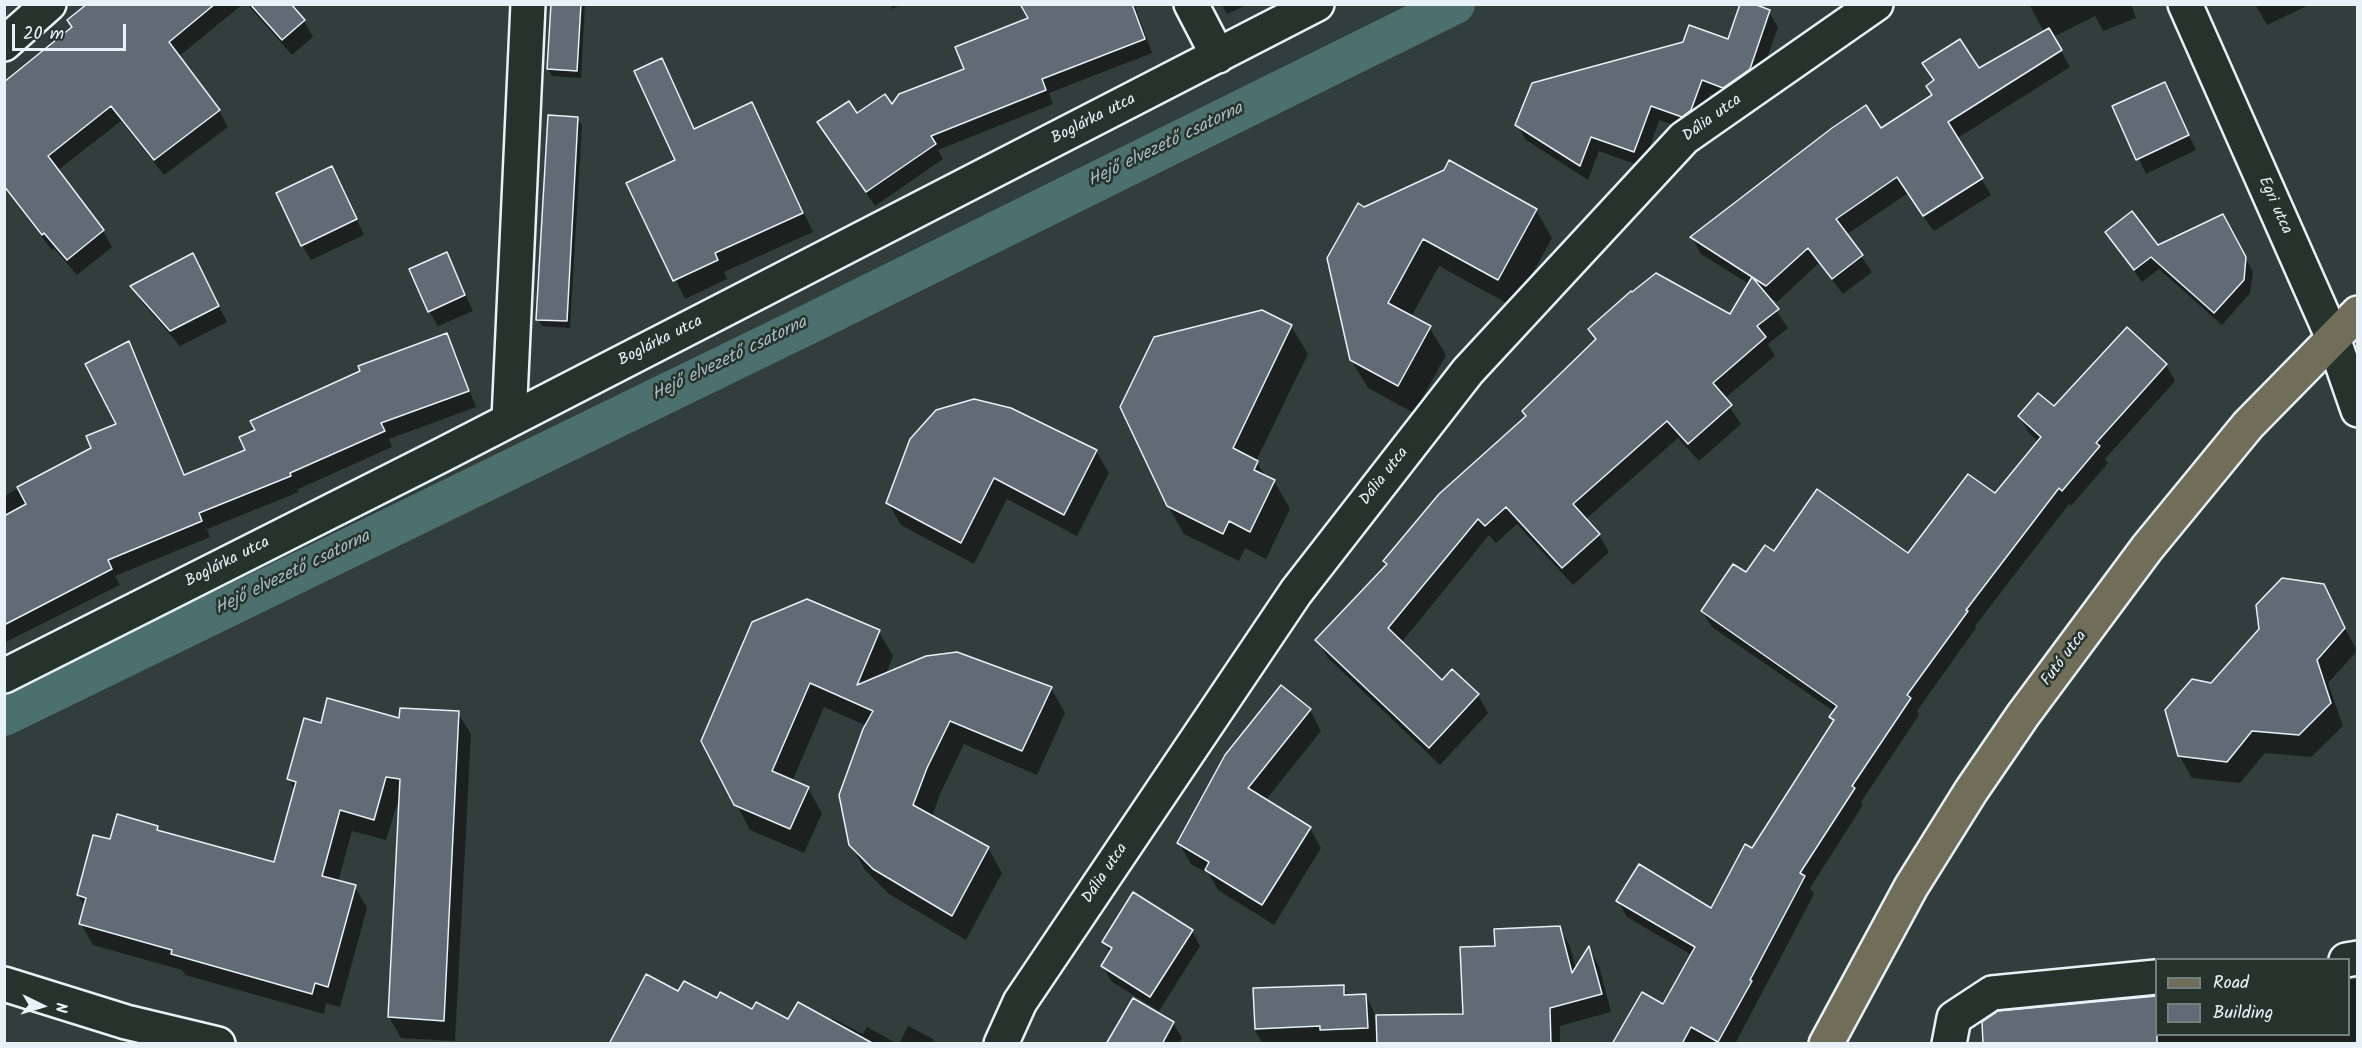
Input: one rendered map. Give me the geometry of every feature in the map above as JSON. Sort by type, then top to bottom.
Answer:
[{"type":"main road","name":"Futó utca","points":[[1826,1044],[1911,887],[1971,791],[2023,715],[2147,548],[2248,425],[2358,313]]},
{"type":"street","points":[[4,45],[49,4]]},
{"type":"street","points":[[509,420],[528,4]]},
{"type":"street","points":[[1191,4],[1218,56]]},
{"type":"street","name":"Boglárka utca","points":[[4,676],[509,420],[1317,4]]},
{"type":"street","name":"Dália utca","points":[[1001,1044],[1020,1002],[1296,592],[1468,371],[1684,138],[1876,4]]},
{"type":"street","name":"Egri utca","points":[[2185,4],[2333,338],[2358,410]]},
{"type":"street","points":[[1949,1044],[1954,1018],[1992,993],[2155,977]]},
{"type":"street","points":[[4,984],[126,1033],[218,1044]]},
{"type":"building","points":[[87,4],[215,4],[169,42],[220,110],[154,160],[111,106],[48,156],[104,230],[67,260],[44,233],[42,235],[4,186],[4,82],[72,27],[67,20]]},
{"type":"building","points":[[250,4],[291,4],[305,20],[282,40]]},
{"type":"building","points":[[551,4],[581,4],[577,71],[547,69]]},
{"type":"building","points":[[1020,4],[1132,4],[1145,39],[1042,79],[1046,90],[931,136],[936,144],[866,192],[817,122],[849,101],[857,113],[885,94],[892,104],[899,94],[964,69],[955,47],[1028,18]]},
{"type":"building","points":[[1740,4],[1754,4],[1770,10],[1750,69],[1723,88],[1702,80],[1691,110],[1682,117],[1651,106],[1634,152],[1591,137],[1580,166],[1515,125],[1532,83],[1683,42],[1689,25],[1728,39]]},
{"type":"building","points":[[2049,28],[2062,50],[1948,122],[1983,178],[1923,216],[1897,177],[1836,219],[1863,255],[1832,279],[1808,248],[1766,286],[1690,237],[1832,128],[1866,105],[1881,128],[1932,95],[1926,86],[1934,80],[1922,63],[1960,39],[1979,68]]},
{"type":"building","points":[[662,58],[694,129],[752,102],[803,213],[715,253],[718,260],[673,281],[626,183],[675,160],[634,71]]},
{"type":"building","points":[[2165,82],[2189,135],[2136,160],[2112,106]]},
{"type":"building","points":[[548,115],[578,117],[567,321],[536,320]]},
{"type":"building","points":[[1449,160],[1537,209],[1498,280],[1423,239],[1388,303],[1431,326],[1398,386],[1350,360],[1327,258],[1358,203],[1364,207],[1444,170]]},
{"type":"building","points":[[332,166],[357,219],[301,246],[276,193]]},
{"type":"building","points":[[2132,211],[2158,245],[2223,214],[2246,257],[2244,280],[2214,313],[2151,257],[2134,270],[2105,232]]},
{"type":"building","points":[[447,252],[465,295],[428,312],[409,269]]},
{"type":"building","points":[[193,253],[219,306],[170,331],[130,286]]},
{"type":"building","points":[[1656,273],[1730,314],[1752,277],[1779,309],[1757,326],[1766,337],[1713,383],[1732,405],[1688,444],[1667,421],[1573,504],[1600,534],[1562,568],[1506,507],[1485,526],[1478,519],[1388,628],[1442,680],[1452,669],[1479,694],[1429,748],[1315,640],[1387,564],[1383,561],[1439,494],[1526,416],[1522,411],[1596,339],[1588,329],[1631,291]]},
{"type":"building","points":[[1262,310],[1292,325],[1233,448],[1258,461],[1254,470],[1275,480],[1250,532],[1229,521],[1223,534],[1167,506],[1120,407],[1154,337]]},
{"type":"building","points":[[2127,327],[2167,364],[2096,443],[2100,446],[2062,491],[2059,488],[1966,610],[1968,611],[1907,695],[1911,698],[1852,786],[1855,788],[1800,873],[1805,876],[1718,1042],[1691,1027],[1682,1044],[1612,1044],[1642,992],[1663,1004],[1695,947],[1616,901],[1639,864],[1711,908],[1745,844],[1752,848],[1834,720],[1829,717],[1837,706],[1701,611],[1733,564],[1746,572],[1765,545],[1774,551],[1817,489],[1908,553],[1968,474],[1995,493],[2041,437],[2018,416],[2038,393],[2054,406]]},
{"type":"building","points":[[447,333],[469,391],[381,423],[385,431],[290,473],[291,476],[199,513],[202,521],[108,560],[112,569],[4,625],[4,516],[26,504],[17,487],[91,448],[86,436],[116,424],[85,364],[129,341],[184,475],[245,450],[239,437],[255,430],[250,421],[360,371],[358,366]]},
{"type":"building","points":[[974,399],[1011,408],[1097,450],[1064,515],[994,478],[961,543],[886,503],[910,439],[936,410]]},
{"type":"building","points":[[2282,578],[2324,584],[2345,628],[2317,660],[2331,703],[2299,735],[2252,731],[2227,762],[2178,756],[2165,710],[2192,679],[2211,683],[2259,629],[2256,605]]},
{"type":"building","points":[[807,599],[880,630],[857,685],[926,656],[957,652],[1052,687],[1022,751],[950,721],[927,768],[913,805],[989,847],[952,916],[873,869],[849,845],[839,795],[863,729],[873,711],[810,683],[772,771],[809,787],[790,829],[734,805],[701,741],[752,622]]},
{"type":"building","points":[[1281,685],[1311,709],[1248,788],[1311,827],[1262,905],[1205,870],[1209,862],[1177,843],[1225,755]]},
{"type":"building","points":[[327,698],[399,718],[400,708],[459,711],[444,1021],[388,1017],[400,779],[386,777],[374,820],[340,810],[322,876],[356,885],[328,987],[315,983],[312,994],[171,954],[172,950],[79,924],[86,898],[77,895],[93,835],[110,839],[117,814],[158,826],[157,830],[274,862],[296,782],[287,779],[304,718],[321,723]]},
{"type":"building","points":[[1133,892],[1193,930],[1150,997],[1101,966],[1112,948],[1102,942]]},
{"type":"building","points":[[1560,926],[1572,973],[1589,946],[1602,994],[1550,1008],[1551,1044],[1377,1044],[1376,1015],[1463,1014],[1460,947],[1495,946],[1494,929]]},
{"type":"building","points":[[646,974],[678,991],[684,981],[717,998],[720,992],[752,1009],[756,1002],[788,1019],[798,1002],[874,1044],[609,1044]]},
{"type":"building","points":[[1344,985],[1344,995],[1366,994],[1368,1028],[1320,1030],[1320,1026],[1255,1029],[1253,988]]},
{"type":"building","points":[[2155,996],[2157,1044],[1983,1044],[1982,1022],[1998,1011]]},
{"type":"building","points":[[1133,998],[1174,1022],[1162,1044],[1106,1044]]},
{"type":"waterway","name":"Hejő elvezető csatorna","points":[[4,716],[813,322],[1455,4]]}]
